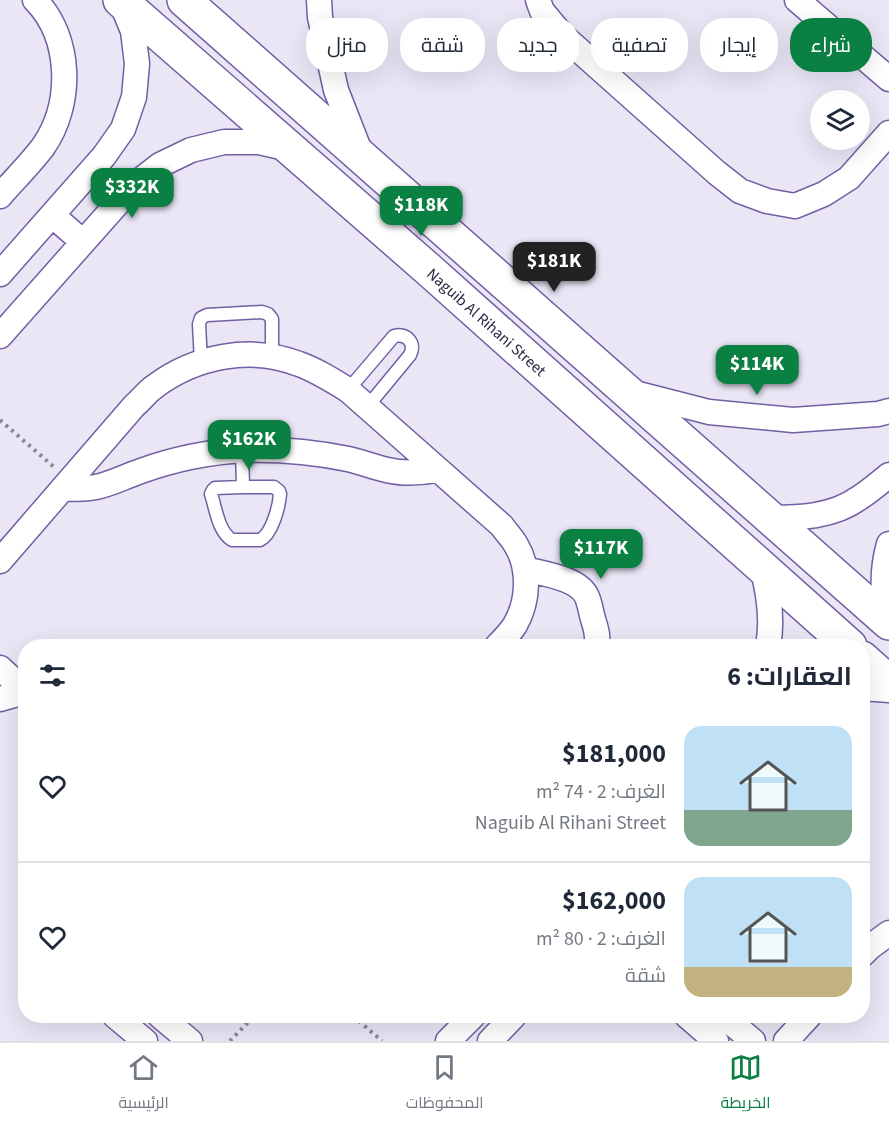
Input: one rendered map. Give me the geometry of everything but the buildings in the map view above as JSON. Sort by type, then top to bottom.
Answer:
[{"type":"street","points":[[0,196],[43,147],[54,128],[61,107],[64,63],[59,42],[51,22],[35,0]]},
{"type":"street","points":[[0,274],[104,156],[123,129],[134,97],[137,64],[133,31],[120,0]]},
{"type":"street","name":"Naguib Al Rihani Street","points":[[120,0],[428,269],[842,639]]},
{"type":"street","points":[[319,0],[320,17],[336,90],[363,159]]},
{"type":"street","points":[[538,0],[542,11],[562,35],[740,191],[767,201],[795,206],[824,194],[849,178],[889,133]]},
{"type":"street","points":[[797,0],[889,79]]},
{"type":"street","points":[[188,1],[363,159],[889,623]]},
{"type":"street","points":[[0,336],[133,186],[160,165],[191,150],[224,142],[259,142],[292,150]]},
{"type":"street","points":[[51,216],[83,242]]},
{"type":"street","points":[[428,269],[453,238]]},
{"type":"street","points":[[0,561],[134,406],[154,387],[176,372],[224,356],[248,354],[272,357],[298,363],[348,390],[502,526],[517,545],[525,569],[526,588],[523,608],[515,626],[503,639]]},
{"type":"street","points":[[627,391],[709,412],[793,420],[878,414],[889,411]]},
{"type":"street","points":[[66,484],[79,490],[95,488],[174,461],[242,450],[317,453],[403,473],[437,470]]},
{"type":"street","points":[[769,518],[799,518],[829,512],[857,500],[889,476]]},
{"type":"street","points":[[889,543],[885,558],[883,591],[889,623]]},
{"type":"street","points":[[762,567],[770,603],[769,639]]},
{"type":"street","points":[[525,569],[570,581],[583,590],[587,597],[598,639]]},
{"type":"street","points":[[870,665],[889,682]]},
{"type":"street","points":[[0,668],[18,685]]},
{"type":"street","points":[[870,689],[889,690]]},
{"type":"street","points":[[0,699],[18,694]]},
{"type":"street","points":[[870,947],[889,933]]},
{"type":"street","points":[[126,1023],[146,1041],[159,1023]]},
{"type":"street","points":[[169,1023],[190,1041]]},
{"type":"street","points":[[448,1041],[466,1023]]},
{"type":"street","points":[[490,1041],[507,1023]]},
{"type":"street","points":[[731,1023],[753,1041]]},
{"type":"street","points":[[786,1041],[803,1023]]},
{"type":"street","points":[[695,1027],[716,1041]]},
{"type":"lane","points":[[201,362],[199,324],[201,318],[207,315],[262,312],[268,314],[272,320],[272,357]]},
{"type":"lane","points":[[348,390],[394,336],[405,336],[409,339],[412,344],[410,355],[367,407]]},
{"type":"lane","points":[[242,450],[243,487]]},
{"type":"lane","points":[[243,487],[274,487],[280,494],[269,531],[260,540],[232,540],[223,532],[211,494],[215,488],[243,487]]},
{"type":"path","points":[[0,420],[66,484]]},
{"type":"path","points":[[230,1041],[247,1023]]},
{"type":"path","points":[[361,1023],[382,1041]]}]
